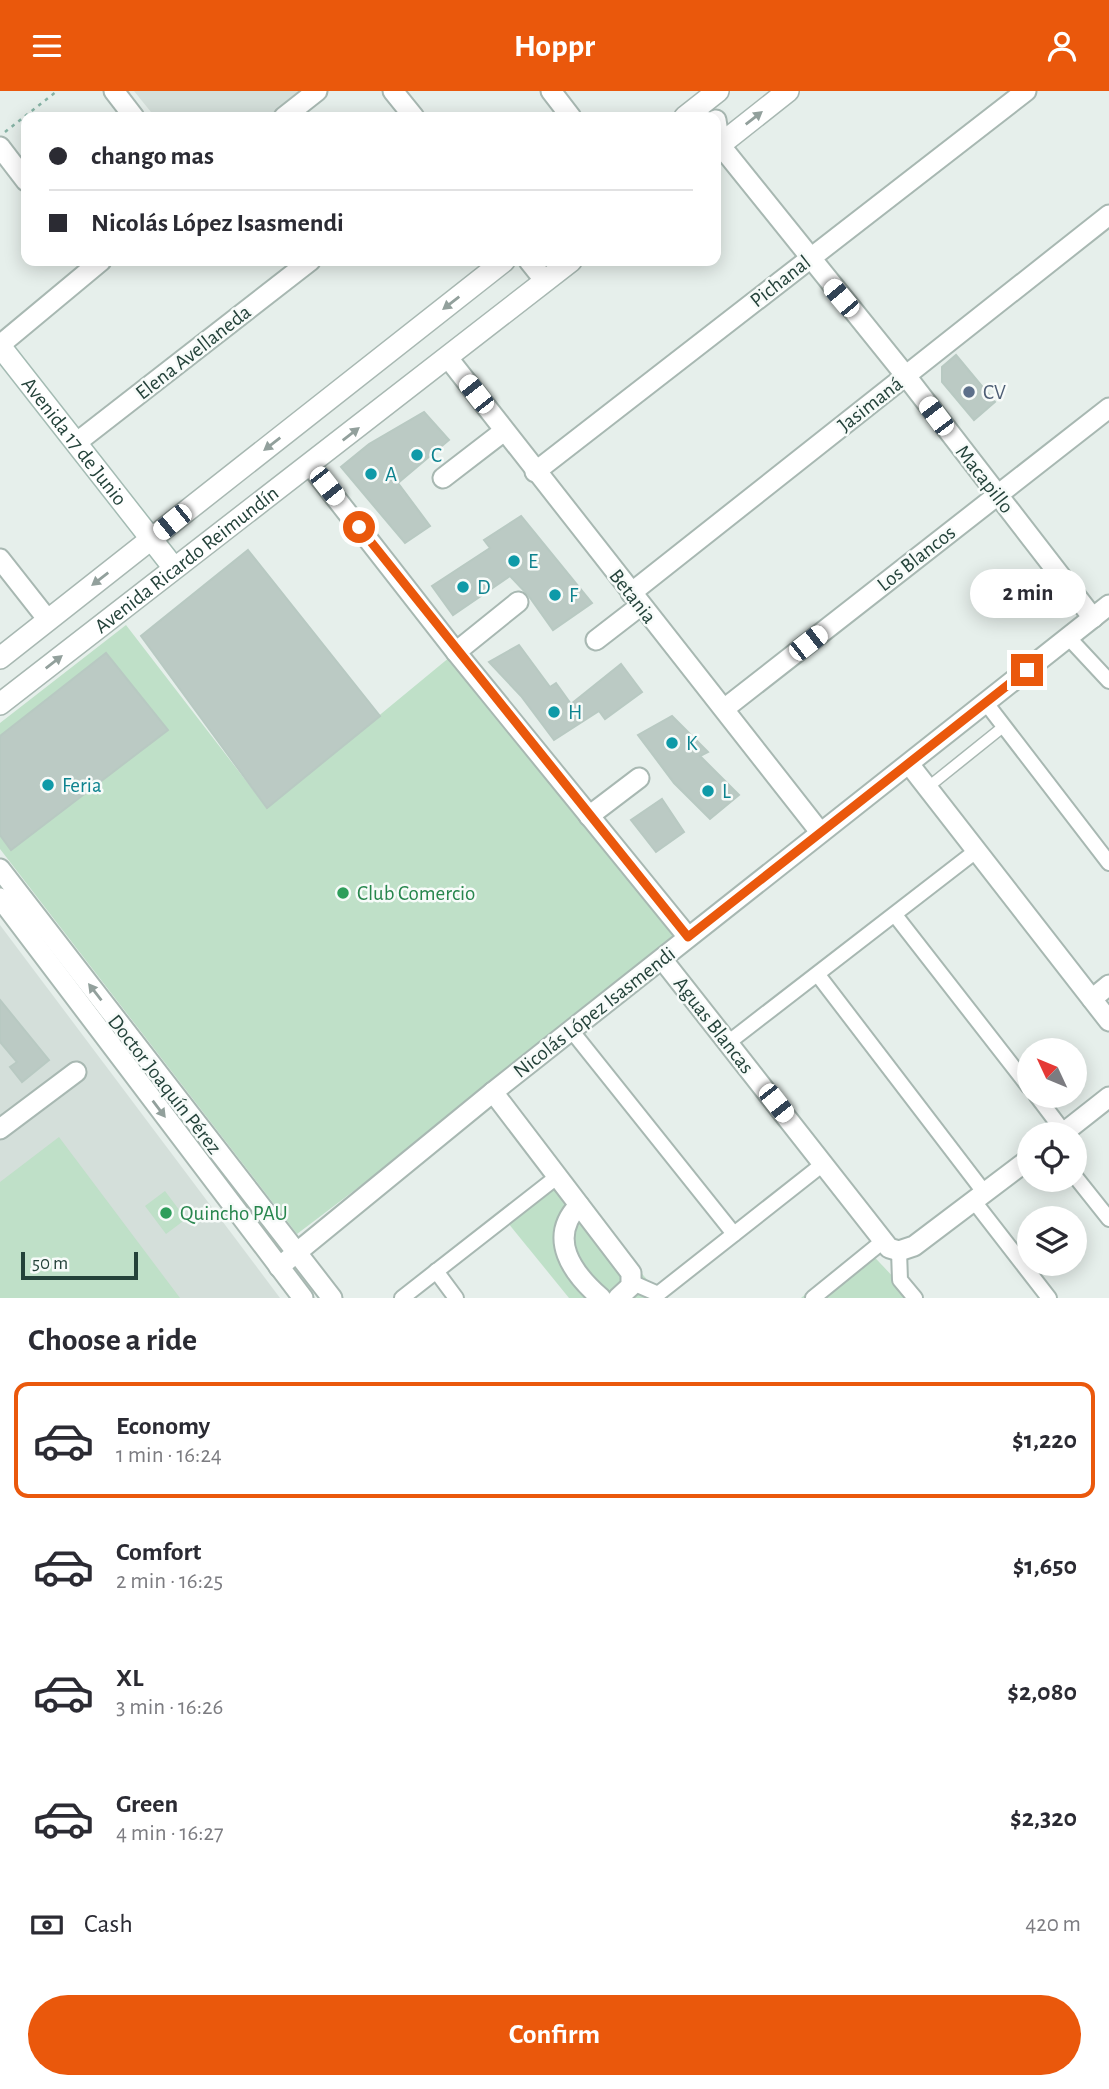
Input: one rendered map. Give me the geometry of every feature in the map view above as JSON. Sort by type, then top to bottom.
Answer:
[{"type":"street","points":[[114,91],[130,112]]},
{"type":"street","points":[[290,112],[317,91]]},
{"type":"street","points":[[393,91],[410,112]]},
{"type":"street","points":[[551,91],[567,112]]},
{"type":"street","points":[[721,144],[788,91]]},
{"type":"street","name":"Pichanal","points":[[535,472],[1026,91]]},
{"type":"street","points":[[691,112],[713,93]]},
{"type":"street","points":[[713,93],[714,112]]},
{"type":"street","points":[[0,147],[21,174]]},
{"type":"street","name":"Macapillo","points":[[721,150],[906,376],[1093,618]]},
{"type":"street","name":"Jasimaná","points":[[596,640],[636,599],[906,376],[1109,215]]},
{"type":"street","points":[[0,345],[92,266]]},
{"type":"street","name":"Elena Avellaneda","points":[[76,443],[304,266]]},
{"type":"street","name":"Avenida Ricardo Reimundín","points":[[0,658],[498,266]]},
{"type":"street","points":[[533,266],[545,281]]},
{"type":"street","name":"Avenida Ricardo Reimundín","points":[[0,704],[564,266]]},
{"type":"street","name":"Avenida 17 de Junio","points":[[0,345],[174,569]]},
{"type":"street","name":"Betania","points":[[448,358],[820,832]]},
{"type":"street","name":"Los Blancos","points":[[724,709],[1109,408]]},
{"type":"street","points":[[443,478],[504,431]]},
{"type":"street","points":[[310,465],[456,652],[688,937]]},
{"type":"street","points":[[0,559],[48,620]]},
{"type":"street","points":[[456,652],[518,602]]},
{"type":"street","name":"Nicolás López Isasmendi","points":[[279,1266],[493,1091],[1109,605]]},
{"type":"street","points":[[1068,637],[1109,681]]},
{"type":"street","points":[[986,703],[1109,863]]},
{"type":"street","points":[[908,764],[1109,1021]]},
{"type":"street","points":[[589,816],[639,778]]},
{"type":"street","points":[[729,1042],[975,851]]},
{"type":"street","name":"Doctor Joaquín Pérez","points":[[0,869],[332,1298]]},
{"type":"street","name":"Doctor Joaquín Pérez","points":[[0,898],[303,1298]]},
{"type":"street","points":[[895,915],[1017,1072]]},
{"type":"street","name":"Aguas Blancas","points":[[662,959],[890,1246]]},
{"type":"street","points":[[818,975],[979,1196],[1049,1298]]},
{"type":"street","points":[[1092,999],[1109,985]]},
{"type":"street","points":[[571,1030],[734,1234]]},
{"type":"street","points":[[0,1129],[76,1072]]},
{"type":"street","points":[[493,1091],[631,1273],[633,1283],[650,1293],[669,1293],[734,1234],[823,1164]]},
{"type":"street","points":[[1077,1122],[1109,1097]]},
{"type":"street","points":[[813,1298],[890,1246],[915,1246],[1017,1168]]},
{"type":"street","points":[[401,1298],[558,1176]]},
{"type":"street","points":[[1087,1191],[1109,1219]]},
{"type":"street","points":[[579,1205],[566,1222],[562,1241],[564,1251],[601,1298]]},
{"type":"street","points":[[890,1246],[900,1280],[915,1298]]},
{"type":"street","points":[[436,1271],[456,1298]]},
{"type":"street","points":[[618,1298],[633,1283]]},
{"type":"lane","points":[[927,788],[1003,727]]},
{"type":"path","points":[[30,112],[57,91]]},
{"type":"path","points":[[0,136],[21,119]]},
{"type":"shaded area","points":[[134,91],[305,91],[278,112],[151,112]]},
{"type":"shaded area","points":[[0,925],[280,1298],[0,1298]]},
{"type":"green space","name":"Club Comercio","points":[[126,625],[267,808],[456,652],[688,937],[297,1234],[0,849],[0,723]]},
{"type":"green space","points":[[59,1137],[180,1298],[0,1298],[0,1182]]},
{"type":"green space","points":[[560,1179],[663,1298],[569,1298],[504,1218]]},
{"type":"green space","name":"Quincho PAU","points":[[165,1191],[186,1219],[166,1234],[145,1206]]},
{"type":"green space","points":[[864,1246],[913,1298],[801,1298]]},
{"type":"building","name":"CV","points":[[956,355],[995,402],[974,420],[942,382],[942,367]]},
{"type":"building","points":[[424,412],[449,440],[398,483],[430,526],[405,543],[341,467],[369,444]]},
{"type":"building","points":[[521,516],[592,603],[553,630],[528,595],[510,576],[453,615],[432,586],[490,548],[484,540]]},
{"type":"building","points":[[248,550],[380,716],[267,808],[141,636]]},
{"type":"building","points":[[519,645],[550,687],[556,683],[571,704],[621,664],[642,692],[605,719],[599,711],[554,740],[521,696],[489,662]]},
{"type":"building","name":"Feria","points":[[106,653],[168,730],[11,850],[0,835],[0,736]]},
{"type":"building","points":[[672,716],[708,752],[700,756],[739,795],[710,819],[674,783],[638,735]]},
{"type":"building","points":[[662,799],[684,832],[656,852],[631,820]]},
{"type":"building","points":[[0,1000],[49,1060],[22,1082],[10,1067],[17,1062],[0,1042]]},
{"type":"place","name":"CV","points":[[969,392]]},
{"type":"place","name":"C","points":[[417,455]]},
{"type":"place","name":"A","points":[[371,474]]},
{"type":"place","name":"E","points":[[514,561]]},
{"type":"place","name":"D","points":[[463,587]]},
{"type":"place","name":"F","points":[[555,595]]},
{"type":"place","name":"H","points":[[554,712]]},
{"type":"place","name":"K","points":[[672,743]]},
{"type":"place","name":"Feria","points":[[48,785]]},
{"type":"place","name":"L","points":[[708,791]]},
{"type":"place","name":"Club Comercio","points":[[343,893]]},
{"type":"place","name":"Quincho PAU","points":[[166,1213]]},
{"type":"route","points":[[359,527],[456,652],[688,937],[1027,670]]}]
